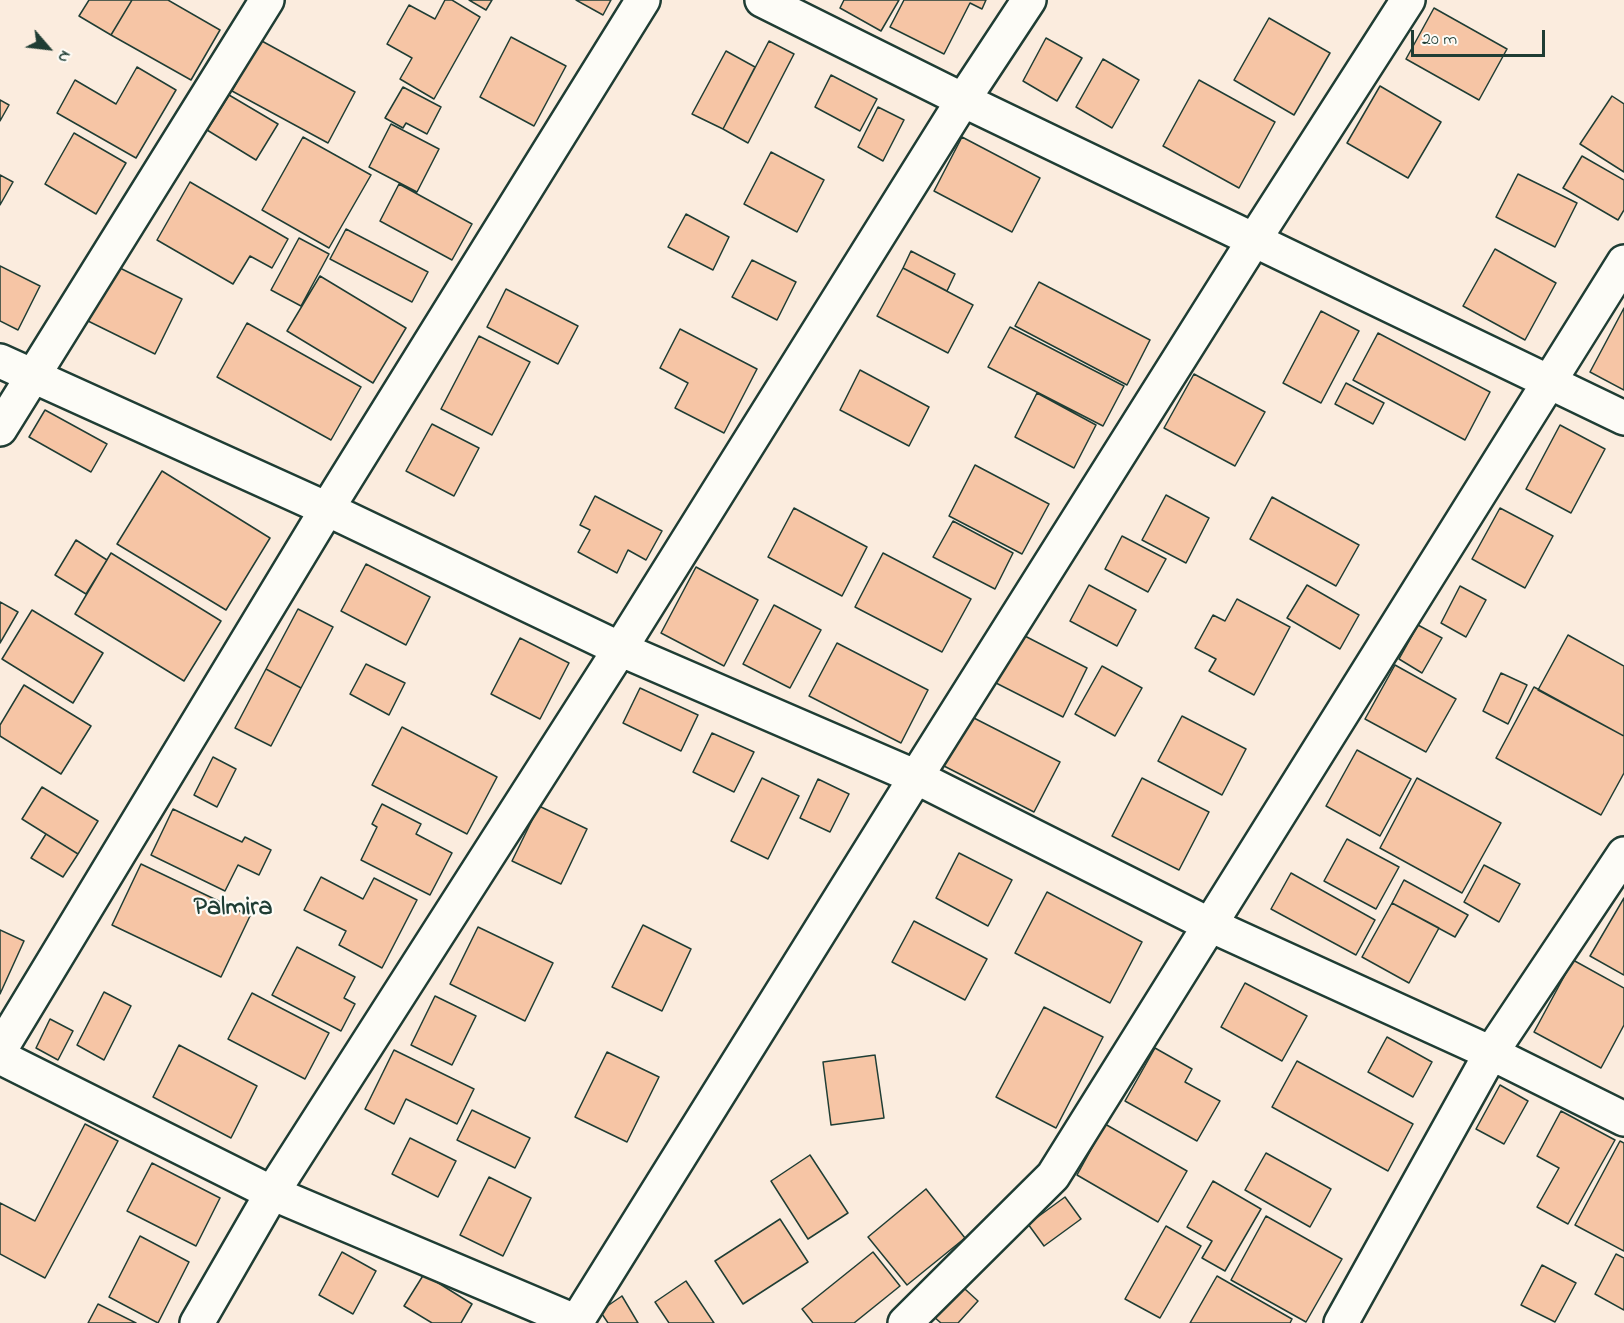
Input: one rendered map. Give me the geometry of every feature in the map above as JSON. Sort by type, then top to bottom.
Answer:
[{"type":"street","points":[[0,429],[267,0]]},
{"type":"street","points":[[0,1050],[327,509],[643,0]]},
{"type":"street","points":[[762,0],[963,100],[1624,418]]},
{"type":"street","points":[[197,1323],[272,1192],[620,649],[963,100],[1029,0]]},
{"type":"street","points":[[0,1057],[272,1192],[578,1322],[916,777],[1408,0]]},
{"type":"street","points":[[905,1323],[1053,1176],[1208,924],[1624,262]]},
{"type":"street","points":[[0,361],[327,509],[620,649],[916,777],[1208,924],[1491,1053],[1624,1119]]},
{"type":"street","points":[[1341,1323],[1491,1053],[1624,854]]},
{"type":"building","points":[[89,0],[132,0],[111,35],[79,16]]},
{"type":"building","points":[[132,0],[168,0],[220,30],[191,80],[111,35]]},
{"type":"building","points":[[445,0],[452,0],[480,17],[434,99],[400,79],[412,58],[387,44],[409,5],[435,19]]},
{"type":"building","points":[[469,0],[492,0],[486,10]]},
{"type":"building","points":[[576,0],[611,0],[603,15]]},
{"type":"building","points":[[844,0],[899,0],[881,31],[840,8]]},
{"type":"building","points":[[904,0],[986,0],[982,9],[970,3],[944,54],[890,27]]},
{"type":"building","points":[[1434,8],[1507,49],[1479,100],[1406,59]]},
{"type":"building","points":[[1269,18],[1330,53],[1294,115],[1234,80]]},
{"type":"building","points":[[511,37],[566,66],[534,126],[480,97]]},
{"type":"building","points":[[1046,38],[1082,58],[1057,101],[1023,81]]},
{"type":"building","points":[[260,40],[355,92],[328,143],[232,91]]},
{"type":"building","points":[[769,41],[794,54],[748,143],[723,129]]},
{"type":"building","points":[[726,51],[755,67],[723,129],[692,114]]},
{"type":"building","points":[[1103,59],[1139,80],[1112,128],[1076,107]]},
{"type":"building","points":[[137,67],[176,90],[136,158],[57,113],[75,80],[116,104]]},
{"type":"building","points":[[831,75],[877,99],[860,131],[815,107]]},
{"type":"building","points":[[1199,80],[1275,122],[1239,188],[1163,146]]},
{"type":"building","points":[[1380,86],[1441,122],[1408,178],[1347,143]]},
{"type":"building","points":[[403,87],[441,107],[427,134],[406,123],[403,128],[385,118]]},
{"type":"building","points":[[229,95],[278,124],[256,160],[207,130]]},
{"type":"building","points":[[1612,96],[1624,104],[1624,172],[1580,144]]},
{"type":"building","points":[[0,100],[9,105],[0,121]]},
{"type":"building","points":[[878,107],[904,120],[883,161],[858,147]]},
{"type":"building","points":[[391,124],[439,149],[417,192],[369,167]]},
{"type":"building","points":[[74,133],[126,163],[96,214],[45,184]]},
{"type":"building","points":[[303,137],[371,175],[329,248],[262,210]]},
{"type":"building","points":[[962,137],[1040,178],[1012,232],[934,191]]},
{"type":"building","points":[[771,152],[824,180],[797,232],[744,204]]},
{"type":"building","points":[[1582,156],[1624,180],[1624,210],[1618,220],[1563,188]]},
{"type":"building","points":[[1518,174],[1577,203],[1555,247],[1496,217]]},
{"type":"building","points":[[0,175],[13,182],[0,205]]},
{"type":"building","points":[[190,182],[288,239],[272,268],[250,256],[233,284],[157,240]]},
{"type":"building","points":[[399,184],[472,224],[452,260],[380,221]]},
{"type":"building","points":[[686,214],[729,237],[713,270],[668,247]]},
{"type":"building","points":[[346,229],[428,272],[412,302],[330,259]]},
{"type":"building","points":[[299,238],[329,254],[301,306],[271,290]]},
{"type":"building","points":[[1495,249],[1556,283],[1525,340],[1463,306]]},
{"type":"building","points":[[911,251],[955,274],[947,291],[903,268]]},
{"type":"building","points":[[752,260],[796,282],[777,320],[732,297]]},
{"type":"building","points":[[0,266],[40,286],[18,330],[0,321]]},
{"type":"building","points":[[116,266],[182,299],[155,354],[88,321]]},
{"type":"building","points":[[903,268],[973,305],[948,353],[877,316]]},
{"type":"building","points":[[320,276],[406,328],[373,383],[287,331]]},
{"type":"building","points":[[1039,282],[1150,340],[1127,385],[1015,326]]},
{"type":"building","points":[[506,289],[578,326],[558,364],[487,327]]},
{"type":"building","points":[[1624,308],[1624,390],[1590,372]]},
{"type":"building","points":[[1321,311],[1359,331],[1321,403],[1283,383]]},
{"type":"building","points":[[247,323],[361,387],[331,440],[217,377]]},
{"type":"building","points":[[1010,327],[1124,386],[1103,426],[988,367]]},
{"type":"building","points":[[680,329],[757,369],[724,433],[675,408],[688,383],[660,368]]},
{"type":"building","points":[[1378,333],[1490,392],[1465,440],[1353,380]]},
{"type":"building","points":[[479,336],[530,362],[492,435],[441,409]]},
{"type":"building","points":[[860,370],[929,407],[909,446],[840,410]]},
{"type":"building","points":[[1194,374],[1265,412],[1235,466],[1164,428]]},
{"type":"building","points":[[1346,383],[1384,403],[1373,424],[1335,404]]},
{"type":"building","points":[[1037,393],[1096,425],[1074,468],[1015,437]]},
{"type":"building","points":[[45,410],[107,444],[91,472],[29,437]]},
{"type":"building","points":[[432,424],[479,448],[454,496],[406,471]]},
{"type":"building","points":[[1560,425],[1605,449],[1571,513],[1526,489]]},
{"type":"building","points":[[975,465],[1049,504],[1022,554],[949,516]]},
{"type":"building","points":[[162,471],[270,538],[226,610],[117,544]]},
{"type":"building","points":[[1166,495],[1209,518],[1186,563],[1142,540]]},
{"type":"building","points":[[595,496],[662,531],[646,560],[628,550],[617,573],[578,552],[590,530],[580,525]]},
{"type":"building","points":[[1272,497],[1359,545],[1336,586],[1250,539]]},
{"type":"building","points":[[794,508],[867,547],[842,596],[768,557]]},
{"type":"building","points":[[1500,508],[1553,536],[1525,588],[1472,559]]},
{"type":"building","points":[[953,521],[1013,553],[995,589],[933,557]]},
{"type":"building","points":[[1122,536],[1166,559],[1148,592],[1105,569]]},
{"type":"building","points":[[76,540],[107,560],[86,594],[55,575]]},
{"type":"building","points":[[111,553],[221,621],[184,681],[75,614]]},
{"type":"building","points":[[883,553],[971,599],[942,652],[855,607]]},
{"type":"building","points":[[366,564],[430,597],[406,645],[341,611]]},
{"type":"building","points":[[696,567],[758,600],[724,666],[661,633]]},
{"type":"building","points":[[1089,585],[1136,610],[1117,646],[1070,621]]},
{"type":"building","points":[[1307,585],[1359,615],[1340,649],[1287,618]]},
{"type":"building","points":[[1460,586],[1486,600],[1466,637],[1441,623]]},
{"type":"building","points":[[1237,599],[1290,627],[1254,695],[1209,671],[1216,659],[1195,648],[1213,615],[1225,621]]},
{"type":"building","points":[[0,602],[18,612],[0,643]]},
{"type":"building","points":[[774,605],[821,630],[790,688],[743,664]]},
{"type":"building","points":[[298,609],[333,627],[301,688],[266,669]]},
{"type":"building","points":[[32,610],[103,653],[73,703],[2,659]]},
{"type":"building","points":[[1418,625],[1442,638],[1422,673],[1399,659]]},
{"type":"building","points":[[1021,634],[1087,668],[1063,717],[996,683]]},
{"type":"building","points":[[1568,635],[1624,666],[1624,736],[1538,690]]},
{"type":"building","points":[[520,638],[569,663],[540,719],[491,694]]},
{"type":"building","points":[[837,643],[928,690],[901,743],[809,696]]},
{"type":"building","points":[[366,664],[405,683],[389,715],[350,694]]},
{"type":"building","points":[[1395,665],[1456,699],[1426,752],[1365,719]]},
{"type":"building","points":[[1102,666],[1142,688],[1115,736],[1075,714]]},
{"type":"building","points":[[266,669],[301,688],[271,746],[235,728]]},
{"type":"building","points":[[1501,673],[1527,685],[1508,724],[1483,711]]},
{"type":"building","points":[[24,685],[91,726],[61,774],[0,736],[0,725]]},
{"type":"building","points":[[1534,687],[1624,736],[1624,773],[1601,815],[1496,758]]},
{"type":"building","points":[[640,688],[698,715],[681,751],[623,723]]},
{"type":"building","points":[[970,716],[1060,762],[1034,812],[944,766]]},
{"type":"building","points":[[1182,716],[1246,749],[1222,795],[1158,761]]},
{"type":"building","points":[[402,727],[497,777],[467,834],[372,785]]},
{"type":"building","points":[[712,733],[754,752],[734,792],[693,772]]},
{"type":"building","points":[[1357,750],[1411,779],[1380,836],[1326,806]]},
{"type":"building","points":[[213,757],[236,769],[217,807],[194,795]]},
{"type":"building","points":[[762,778],[799,796],[768,859],[731,841]]},
{"type":"building","points":[[1142,778],[1209,812],[1179,870],[1112,836]]},
{"type":"building","points":[[1417,778],[1501,823],[1462,893],[1380,848]]},
{"type":"building","points":[[818,779],[849,794],[830,832],[800,818]]},
{"type":"building","points":[[42,787],[98,821],[78,854],[22,819]]},
{"type":"building","points":[[382,804],[421,824],[416,834],[452,853],[430,895],[361,860],[377,827],[372,824]]},
{"type":"building","points":[[539,806],[587,829],[561,884],[512,861]]},
{"type":"building","points":[[173,809],[242,842],[245,837],[271,850],[259,875],[238,865],[225,891],[151,855]]},
{"type":"building","points":[[46,834],[78,854],[63,877],[31,858]]},
{"type":"building","points":[[1347,839],[1399,867],[1376,909],[1324,881]]},
{"type":"building","points":[[959,853],[1012,880],[988,926],[936,898]]},
{"type":"building","points":[[141,864],[250,916],[221,977],[112,925]]},
{"type":"building","points":[[1484,865],[1520,884],[1499,922],[1464,902]]},
{"type":"building","points":[[1291,873],[1375,920],[1356,955],[1271,909]]},
{"type":"building","points":[[321,877],[363,899],[374,878],[417,900],[382,968],[339,945],[346,931],[304,910]]},
{"type":"building","points":[[1404,880],[1468,915],[1455,937],[1392,903]]},
{"type":"building","points":[[1047,892],[1142,942],[1110,1003],[1015,953]]},
{"type":"building","points":[[1624,898],[1624,975],[1590,956]]},
{"type":"building","points":[[1392,903],[1439,928],[1409,983],[1362,957]]},
{"type":"building","points":[[914,921],[987,959],[965,1000],[892,962]]},
{"type":"building","points":[[643,925],[691,949],[662,1011],[612,987]]},
{"type":"building","points":[[478,927],[553,963],[525,1021],[450,984]]},
{"type":"building","points":[[0,930],[24,941],[0,994]]},
{"type":"building","points":[[297,947],[355,977],[344,998],[355,1004],[341,1031],[272,995]]},
{"type":"building","points":[[1573,960],[1624,988],[1624,1025],[1601,1068],[1534,1032]]},
{"type":"building","points":[[1245,983],[1307,1016],[1282,1061],[1221,1027]]},
{"type":"building","points":[[104,992],[131,1006],[104,1060],[77,1045]]},
{"type":"building","points":[[252,993],[329,1033],[305,1079],[228,1039]]},
{"type":"building","points":[[435,996],[476,1016],[452,1065],[411,1045]]},
{"type":"building","points":[[1044,1007],[1103,1037],[1056,1128],[996,1097]]},
{"type":"building","points":[[50,1019],[73,1031],[58,1060],[36,1048]]},
{"type":"building","points":[[1387,1037],[1432,1062],[1413,1097],[1368,1072]]},
{"type":"building","points":[[179,1045],[257,1086],[231,1138],[153,1097]]},
{"type":"building","points":[[1155,1048],[1192,1069],[1185,1082],[1220,1101],[1197,1141],[1125,1101]]},
{"type":"building","points":[[394,1050],[474,1089],[457,1124],[406,1099],[394,1124],[365,1109]]},
{"type":"building","points":[[607,1052],[659,1077],[627,1142],[575,1117]]},
{"type":"building","points":[[875,1055],[884,1118],[831,1125],[823,1062]]},
{"type":"building","points":[[1297,1061],[1413,1124],[1388,1171],[1272,1107]]},
{"type":"building","points":[[1500,1085],[1528,1101],[1504,1144],[1476,1129]]},
{"type":"building","points":[[472,1110],[530,1138],[515,1168],[457,1140]]},
{"type":"building","points":[[1561,1111],[1615,1140],[1568,1224],[1537,1207],[1559,1168],[1537,1156]]},
{"type":"building","points":[[85,1124],[118,1141],[45,1278],[0,1254],[0,1203],[35,1221]]},
{"type":"building","points":[[1105,1124],[1187,1171],[1158,1222],[1077,1175]]},
{"type":"building","points":[[410,1138],[456,1161],[438,1197],[392,1174]]},
{"type":"building","points":[[1620,1141],[1624,1143],[1624,1251],[1575,1225]]},
{"type":"building","points":[[1266,1153],[1331,1189],[1310,1227],[1245,1190]]},
{"type":"building","points":[[810,1155],[848,1213],[808,1239],[771,1181]]},
{"type":"building","points":[[152,1163],[220,1198],[196,1246],[127,1211]]},
{"type":"building","points":[[489,1177],[531,1198],[503,1256],[460,1235]]},
{"type":"building","points":[[1213,1181],[1261,1209],[1225,1271],[1202,1258],[1212,1241],[1187,1227]]},
{"type":"building","points":[[926,1189],[965,1238],[907,1285],[868,1237]]},
{"type":"building","points":[[1065,1197],[1081,1219],[1044,1246],[1028,1224]]},
{"type":"building","points":[[1266,1216],[1342,1259],[1306,1322],[1231,1280]]},
{"type":"building","points":[[780,1219],[808,1262],[743,1304],[715,1261]]},
{"type":"building","points":[[1166,1226],[1201,1246],[1160,1318],[1125,1299]]},
{"type":"building","points":[[140,1236],[189,1262],[158,1323],[109,1297]]},
{"type":"building","points":[[342,1252],[376,1271],[353,1314],[319,1295]]},
{"type":"building","points":[[873,1252],[900,1286],[854,1323],[813,1323],[802,1309]]},
{"type":"building","points":[[1616,1254],[1624,1258],[1624,1310],[1595,1294]]},
{"type":"building","points":[[1542,1265],[1576,1283],[1555,1322],[1521,1305]]},
{"type":"building","points":[[424,1274],[472,1304],[461,1323],[432,1323],[404,1306]]},
{"type":"building","points":[[1217,1276],[1292,1319],[1290,1323],[1190,1323]]},
{"type":"building","points":[[954,1279],[978,1301],[958,1323],[941,1323],[926,1310]]},
{"type":"building","points":[[686,1281],[714,1323],[669,1323],[655,1302]]},
{"type":"building","points":[[622,1296],[638,1323],[608,1323],[600,1311]]},
{"type":"building","points":[[98,1304],[136,1323],[88,1323]]},
{"type":"district","name":"Palmira","points":[[233,910]]}]
